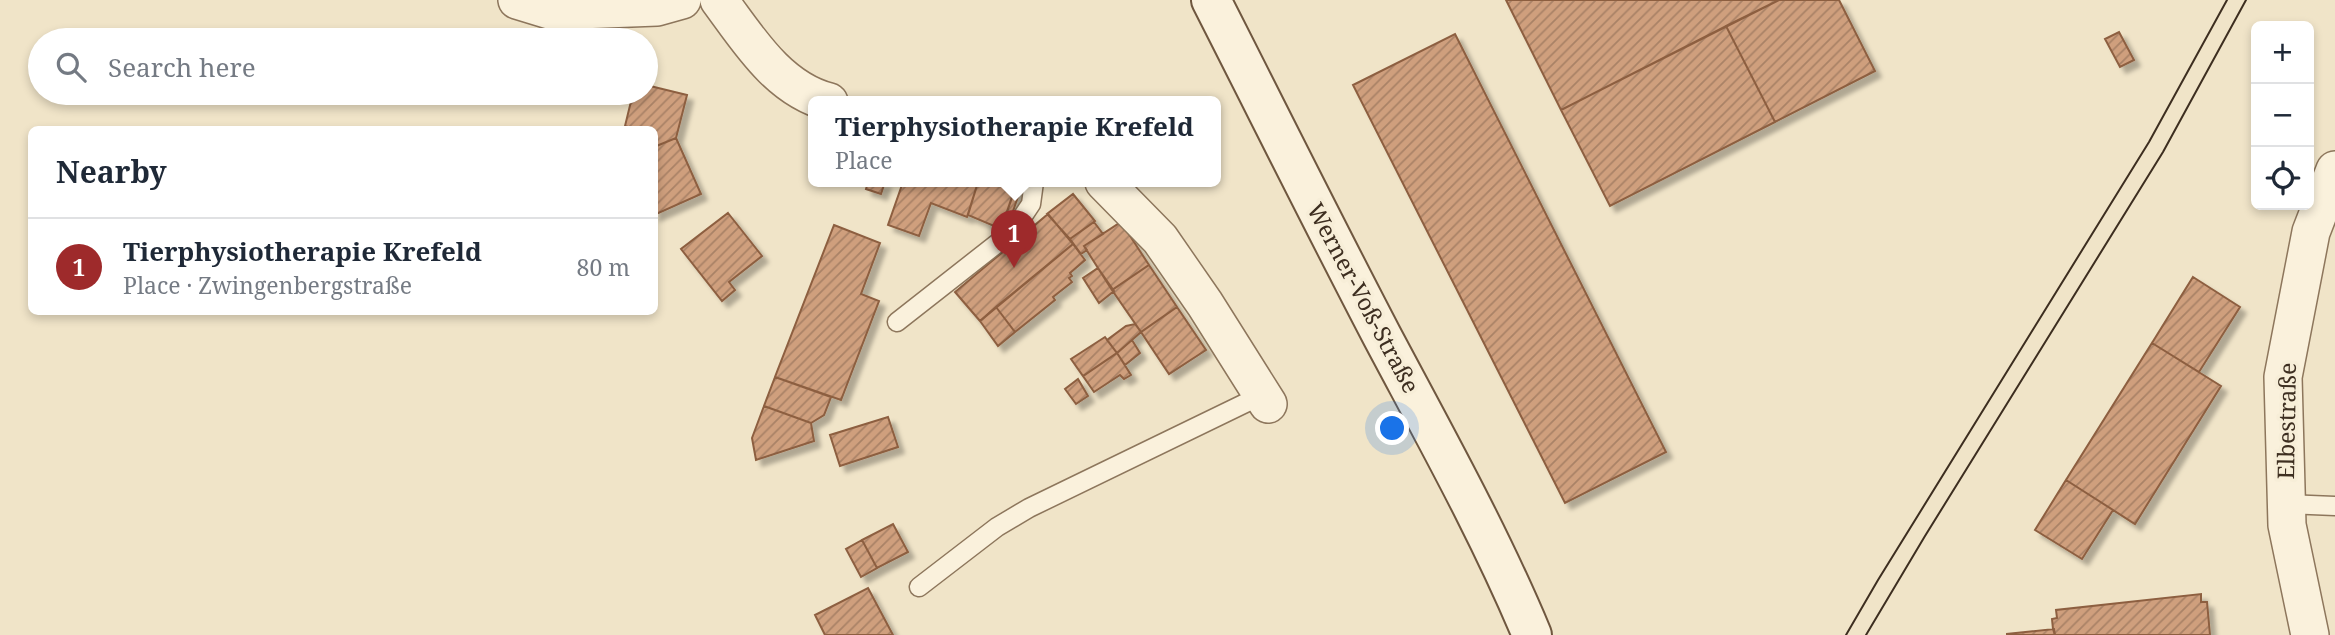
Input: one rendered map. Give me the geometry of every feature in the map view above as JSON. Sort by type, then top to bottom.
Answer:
[{"type":"main road","name":"Werner-Voß-Straße","points":[[1211,0],[1325,226],[1468,499],[1532,635]]},
{"type":"street","points":[[517,0],[553,11],[657,6],[682,0]]},
{"type":"street","points":[[719,0],[764,61],[809,96]]},
{"type":"street","name":"Elbestraße","points":[[2310,635],[2287,525],[2283,377],[2311,232],[2335,170]]},
{"type":"street","points":[[1109,187],[1160,239],[1205,304],[1265,400]]},
{"type":"lane","points":[[897,322],[1013,231],[1031,204],[1033,187]]},
{"type":"lane","points":[[919,587],[997,527],[1029,508],[1265,400]]},
{"type":"lane","points":[[2286,504],[2335,506]]},
{"type":"building","points":[[1506,0],[1779,0],[1561,110]]},
{"type":"building","points":[[1779,0],[1839,0],[1875,71],[1775,122],[1726,26]]},
{"type":"building","points":[[1726,26],[1775,122],[1610,206],[1561,110]]},
{"type":"building","points":[[2119,32],[2134,60],[2120,67],[2105,39]]},
{"type":"building","points":[[1455,34],[1666,452],[1565,503],[1353,85]]},
{"type":"building","points":[[658,88],[687,95],[676,138],[658,145],[658,126],[625,126],[630,105],[658,105]]},
{"type":"building","points":[[676,138],[701,194],[658,213],[658,145]]},
{"type":"building","points":[[867,187],[883,187],[881,194]]},
{"type":"building","points":[[901,187],[976,187],[967,217],[931,203],[919,236],[888,225]]},
{"type":"building","points":[[976,187],[1015,187],[1001,229],[968,215]]},
{"type":"building","points":[[1016,187],[1021,188],[1011,217],[1006,215]]},
{"type":"building","points":[[1073,194],[1095,221],[1070,239],[1047,214]]},
{"type":"building","points":[[728,213],[762,256],[729,282],[735,290],[722,301],[681,249]]},
{"type":"building","points":[[1048,214],[1073,244],[980,321],[955,292]]},
{"type":"building","points":[[1094,222],[1103,234],[1084,246],[1087,250],[1081,254],[1070,239]]},
{"type":"building","points":[[1121,222],[1149,265],[1112,290],[1084,246]]},
{"type":"building","points":[[834,225],[880,243],[861,294],[879,301],[841,400],[775,377]]},
{"type":"building","points":[[1073,244],[1085,260],[1070,273],[1072,282],[1053,297],[1055,300],[1015,332],[996,307]]},
{"type":"building","points":[[1149,265],[1177,307],[1141,332],[1112,290]]},
{"type":"building","points":[[1098,268],[1114,291],[1099,303],[1083,278]]},
{"type":"building","points":[[2193,277],[2240,307],[2199,372],[2152,343]]},
{"type":"building","points":[[996,307],[1015,332],[998,346],[980,321]]},
{"type":"building","points":[[1177,307],[1206,350],[1169,374],[1141,332]]},
{"type":"building","points":[[1135,324],[1141,332],[1117,353],[1107,340],[1126,326]]},
{"type":"building","points":[[1105,337],[1117,353],[1083,376],[1071,359]]},
{"type":"building","points":[[1132,340],[1140,353],[1125,365],[1117,353]]},
{"type":"building","points":[[2152,343],[2221,386],[2135,524],[2066,480]]},
{"type":"building","points":[[1117,353],[1131,375],[1124,379],[1120,375],[1094,392],[1083,376]]},
{"type":"building","points":[[775,377],[831,397],[824,415],[811,423],[764,406]]},
{"type":"building","points":[[1078,379],[1088,396],[1076,404],[1065,389]]},
{"type":"building","points":[[764,406],[811,423],[814,441],[756,460],[752,438]]},
{"type":"building","points":[[888,417],[898,447],[840,466],[830,435]]},
{"type":"building","points":[[2066,480],[2113,510],[2082,559],[2035,530]]},
{"type":"building","points":[[893,524],[908,552],[877,568],[862,540]]},
{"type":"building","points":[[862,540],[877,568],[861,577],[846,549]]},
{"type":"building","points":[[868,588],[893,635],[825,635],[815,615]]},
{"type":"building","points":[[2201,594],[2201,602],[2207,602],[2210,635],[2055,635],[2053,629],[2052,619],[2057,618],[2056,610]]},
{"type":"building","points":[[2054,629],[2055,635],[2007,635],[2007,634]]},
{"type":"tram line","points":[[1846,635],[2149,142],[2227,0]]},
{"type":"tram line","points":[[1866,635],[2163,152],[2246,0]]},
{"type":"place","name":"Tierphysiotherapie Krefeld","points":[[1014,268]]}]
